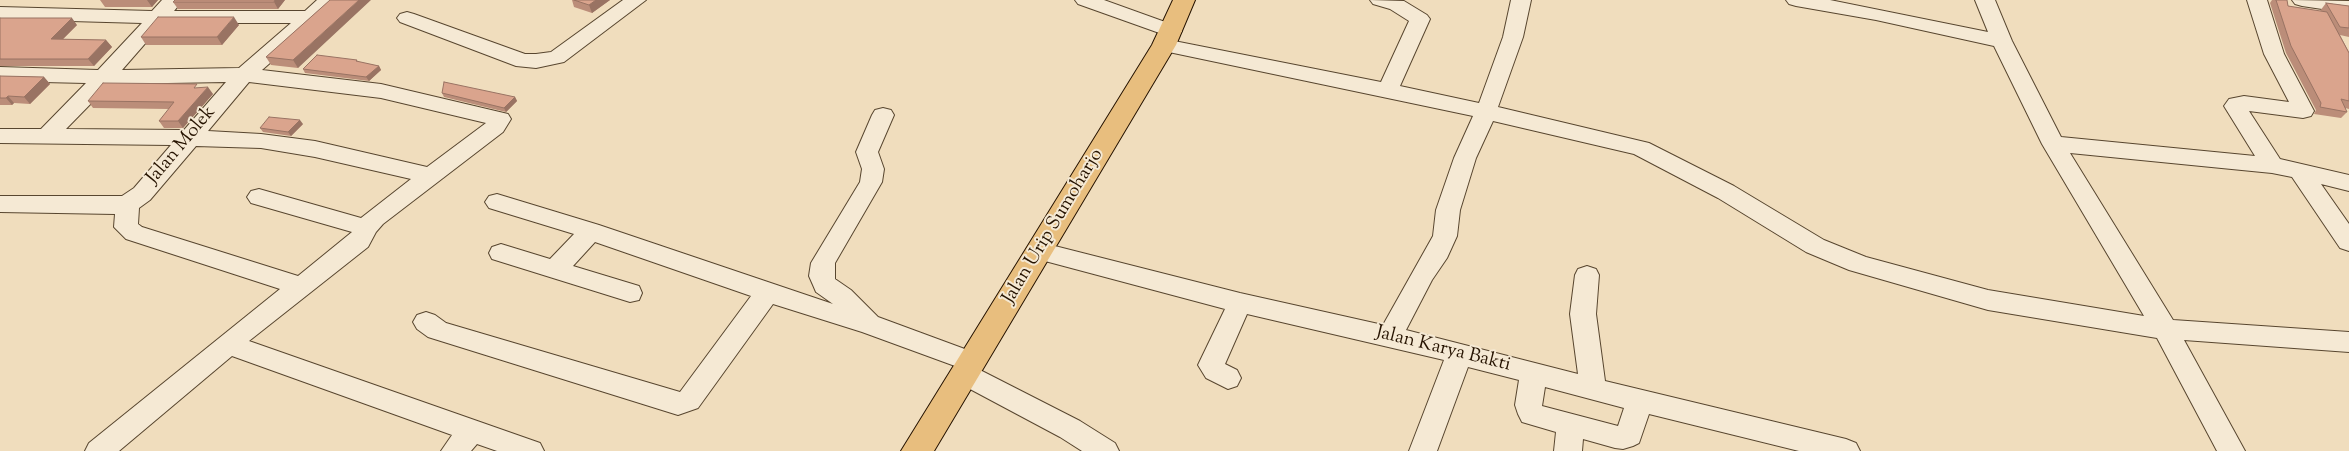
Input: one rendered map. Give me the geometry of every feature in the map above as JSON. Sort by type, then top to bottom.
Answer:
[{"type":"main road","name":"Jalan Urip Sumoharjo","points":[[917,451],[1168,38],[1184,0]]},
{"type":"street","points":[[46,137],[104,77],[173,0]]},
{"type":"street","name":"Jalan Molek","points":[[126,209],[142,194],[244,75],[329,0]]},
{"type":"street","points":[[407,18],[522,61],[536,61],[557,57],[636,0]]},
{"type":"street","points":[[1085,0],[1168,38],[1641,148],[1726,192],[1815,246],[1858,264],[1911,280],[1988,300],[2165,329],[2349,342]]},
{"type":"street","points":[[1380,0],[1397,5],[1420,19],[1388,90]]},
{"type":"street","points":[[1390,336],[1423,274],[1435,258],[1445,236],[1448,210],[1513,38],[1521,0]]},
{"type":"street","points":[[1796,0],[1876,14],[2002,41]]},
{"type":"street","points":[[1986,0],[2002,41],[2053,144],[2165,329],[2231,451]]},
{"type":"street","points":[[2257,0],[2274,54],[2302,106],[2302,111],[2244,103],[2235,106],[2272,165]]},
{"type":"street","points":[[2302,0],[2349,7]]},
{"type":"street","points":[[0,13],[157,17],[310,17]]},
{"type":"street","points":[[0,74],[104,77],[244,75],[381,91],[500,119],[495,126],[366,228],[360,241],[228,344],[99,451]]},
{"type":"street","points":[[869,324],[842,297],[825,286],[821,276],[823,263],[871,182],[872,169],[868,152],[883,115]]},
{"type":"street","points":[[0,136],[189,138],[287,144],[431,176]]},
{"type":"street","points":[[2053,144],[2272,165],[2349,183]]},
{"type":"street","points":[[2299,171],[2349,242]]},
{"type":"street","points":[[259,197],[366,228]]},
{"type":"street","points":[[497,202],[591,231],[767,293],[869,324],[968,368],[1070,428],[1105,451]]},
{"type":"street","points":[[0,204],[113,206],[126,209],[126,227],[134,233],[301,286]]},
{"type":"street","points":[[555,269],[591,231]]},
{"type":"street","name":"Jalan Karya Bakti","points":[[1039,251],[1240,303],[1390,336],[1593,387],[1640,401],[1846,451]]},
{"type":"street","points":[[501,253],[630,293]]},
{"type":"street","points":[[1587,276],[1583,314],[1593,387]]},
{"type":"street","points":[[426,322],[437,330],[678,404],[689,400],[767,293]]},
{"type":"street","points":[[1228,378],[1215,371],[1211,366],[1240,303]]},
{"type":"street","points":[[228,344],[530,451]]},
{"type":"street","points":[[1423,451],[1460,354]]},
{"type":"street","points":[[1534,373],[1529,410],[1532,414],[1570,438],[1623,438],[1629,435],[1640,401]]},
{"type":"street","points":[[454,451],[472,430]]},
{"type":"building","points":[[175,0],[275,0],[274,2],[173,2]]},
{"type":"building","points":[[330,0],[359,0],[293,60],[266,57]]},
{"type":"building","points":[[574,0],[596,0],[589,5]]},
{"type":"building","points":[[2276,0],[2287,0],[2288,6],[2327,12],[2349,53],[2349,101],[2341,99],[2347,112],[2320,107],[2321,103],[2291,46]]},
{"type":"building","points":[[2326,3],[2349,6],[2349,28],[2340,27]]},
{"type":"building","points":[[158,17],[234,17],[217,37],[141,37]]},
{"type":"building","points":[[0,18],[72,18],[51,39],[106,40],[88,59],[0,59]]},
{"type":"building","points":[[317,55],[357,60],[379,66],[366,77],[303,69]]},
{"type":"building","points":[[0,76],[44,77],[24,97],[8,96],[0,98]]},
{"type":"building","points":[[444,82],[515,97],[504,108],[442,93]]},
{"type":"building","points":[[103,83],[197,84],[194,88],[208,87],[178,121],[159,121],[174,102],[88,101]]},
{"type":"building","points":[[269,117],[300,120],[288,132],[260,128]]}]
